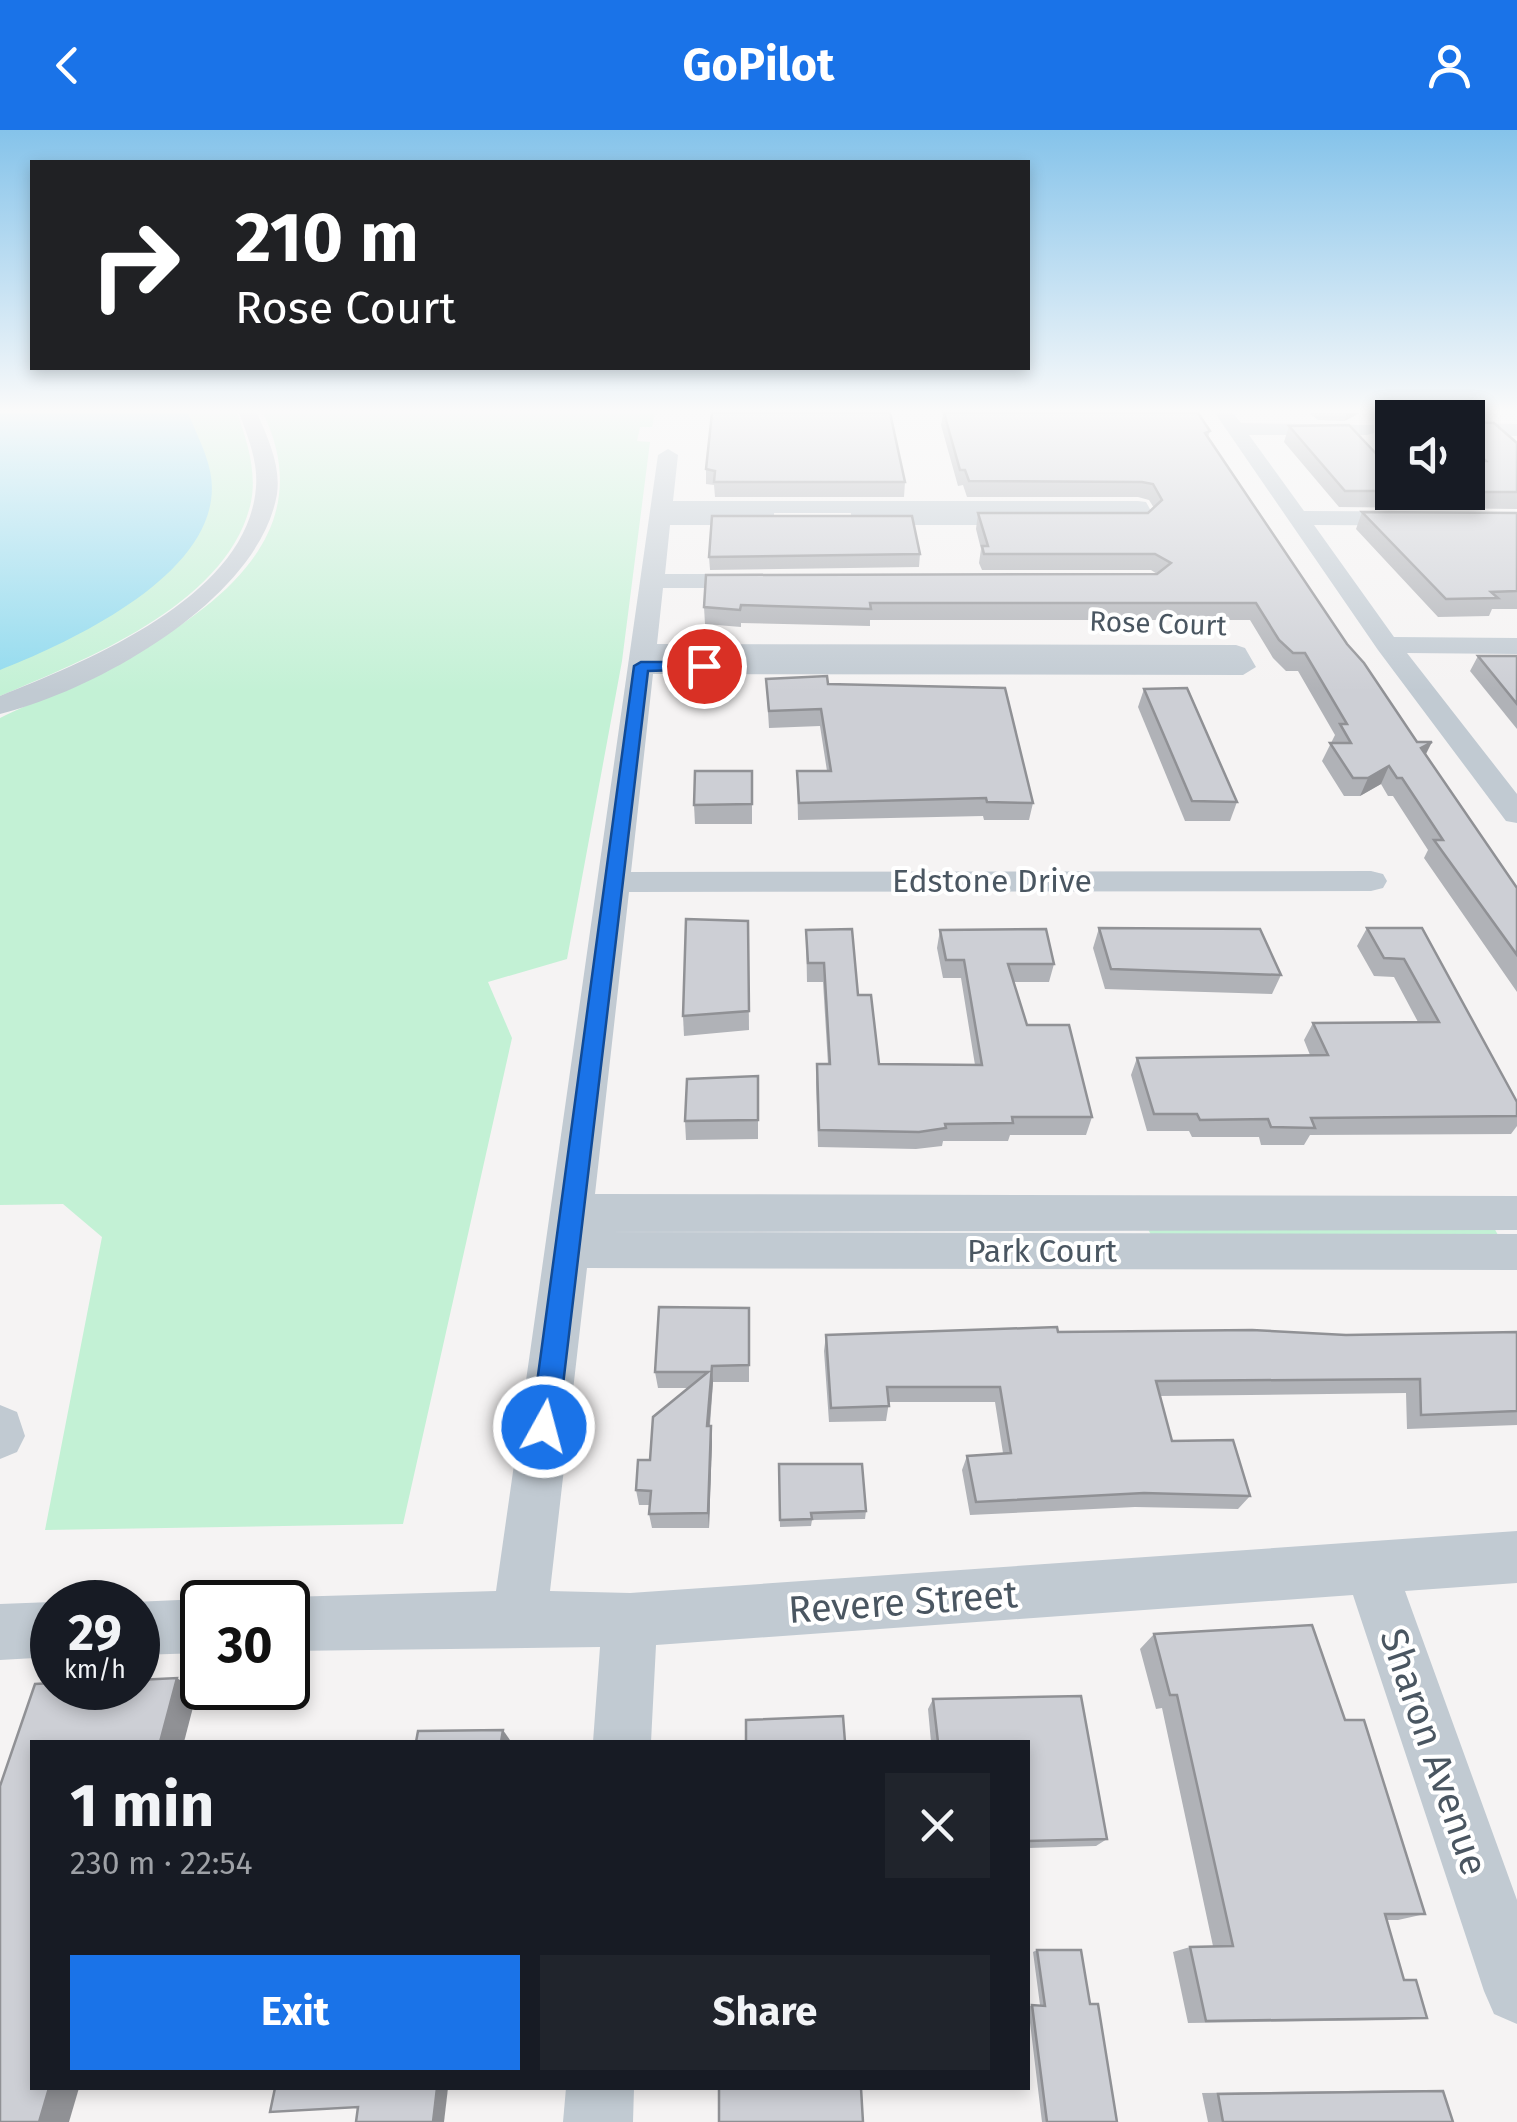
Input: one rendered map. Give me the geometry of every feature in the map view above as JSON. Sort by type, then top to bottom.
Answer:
[{"type":"street","points":[[0,706],[142,638],[184,611],[241,559],[262,506]]},
{"type":"street","points":[[520,1618],[661,506]]},
{"type":"street","points":[[1290,506],[1387,645],[1517,814]]},
{"type":"street","points":[[660,512],[1138,507],[1144,518],[930,512]]},
{"type":"street","points":[[1299,518],[1517,519]]},
{"type":"street","points":[[652,581],[791,581]]},
{"type":"street","points":[[1387,645],[1517,646]]},
{"type":"street","name":"Rose Court","points":[[642,659],[962,660],[1243,667],[1236,653],[962,660]]},
{"type":"street","name":"Edstone Drive","points":[[614,882],[1371,881]]},
{"type":"street","name":"Park Court","points":[[1095,1232],[1517,1212]]},
{"type":"street","name":"Park Court","points":[[570,1231],[1095,1232],[1517,1252]]},
{"type":"street","name":"Revere Street","points":[[310,1623],[520,1618],[630,1620],[1517,1557]]},
{"type":"street","name":"Sharon Avenue","points":[[1371,1570],[1517,1991]]},
{"type":"street","points":[[622,1740],[630,1620]]},
{"type":"street","points":[[0,1632],[30,1631]]},
{"type":"street","points":[[598,2122],[600,2090]]},
{"type":"green space","points":[[0,506],[249,506],[237,538],[214,570],[184,599],[111,646],[0,696]]},
{"type":"green space","points":[[275,506],[642,506],[622,661],[567,959],[488,982],[512,1038],[403,1524],[45,1530],[102,1237],[63,1204],[0,1205],[0,718],[101,671],[155,642],[205,608],[245,568],[272,523]]},
{"type":"green space","points":[[1493,1226],[1498,1235],[1151,1235],[1147,1227]]},
{"type":"water","points":[[0,506],[210,506],[196,540],[172,570],[140,597],[66,641],[0,670]]},
{"type":"building","points":[[1156,506],[1254,506],[1417,742],[1432,742],[1421,748],[1517,888],[1517,955],[1434,840],[1443,840],[1402,778],[1397,778],[1389,766],[1368,778],[1353,778],[1330,743],[1351,743],[1340,724],[1347,724],[1305,653],[1293,653],[1279,640],[1256,603],[870,603],[871,609],[741,605],[740,610],[704,607],[706,575],[1157,574],[1171,563],[1155,554],[984,554],[982,546],[988,546],[978,513],[1148,513]]},
{"type":"building","points":[[1362,512],[1517,513],[1517,591],[1491,592],[1498,598],[1446,599]]},
{"type":"building","points":[[712,516],[912,516],[920,554],[709,557]]},
{"type":"building","points":[[1478,656],[1517,656],[1517,704]]},
{"type":"building","points":[[827,676],[828,684],[1005,688],[1033,803],[987,802],[986,798],[799,803],[797,771],[831,771],[821,709],[769,711],[766,679]]},
{"type":"building","points":[[1187,688],[1237,802],[1192,801],[1144,689]]},
{"type":"building","points":[[695,771],[752,771],[752,804],[694,805]]},
{"type":"building","points":[[686,919],[748,921],[749,1011],[683,1016]]},
{"type":"building","points":[[1099,928],[1260,929],[1281,975],[1111,969]]},
{"type":"building","points":[[1367,928],[1422,928],[1517,1102],[1517,1116],[1311,1118],[1315,1128],[1271,1127],[1268,1119],[1200,1120],[1197,1114],[1154,1114],[1137,1058],[1328,1055],[1313,1023],[1439,1022],[1404,959],[1384,958]]},
{"type":"building","points":[[852,929],[858,995],[871,995],[879,1064],[982,1065],[964,960],[946,960],[940,930],[1046,929],[1054,964],[1008,964],[1027,1025],[1069,1025],[1092,1117],[1012,1117],[1013,1123],[945,1124],[946,1128],[919,1132],[819,1130],[817,1064],[830,1064],[824,963],[808,963],[806,930]]},
{"type":"building","points":[[758,1076],[758,1120],[685,1121],[687,1079]]},
{"type":"building","points":[[659,1307],[749,1308],[749,1365],[712,1366],[707,1426],[711,1426],[708,1513],[649,1514],[651,1491],[636,1490],[638,1460],[650,1460],[653,1417],[708,1372],[655,1372]]},
{"type":"building","points":[[1057,1327],[1058,1332],[1517,1332],[1517,1411],[1421,1415],[1420,1379],[1156,1381],[1172,1441],[1233,1440],[1250,1496],[1144,1493],[976,1502],[967,1456],[1011,1453],[1000,1387],[887,1387],[889,1406],[831,1408],[826,1335]]},
{"type":"building","points":[[779,1464],[862,1464],[866,1511],[811,1513],[812,1519],[780,1520]]},
{"type":"building","points":[[1312,1625],[1345,1720],[1364,1720],[1425,1914],[1385,1914],[1404,1980],[1416,1980],[1427,2018],[1206,2021],[1190,1947],[1233,1946],[1177,1695],[1170,1695],[1154,1634]]},
{"type":"building","points":[[177,1678],[161,1740],[30,1740],[30,2090],[48,2090],[39,2122],[0,2122],[0,1786],[30,1699],[30,1710],[160,1710],[160,1679]]},
{"type":"building","points":[[1081,1696],[1107,1839],[1030,1841],[1030,1740],[938,1740],[933,1699]]},
{"type":"building","points":[[843,1716],[845,1740],[746,1740],[746,1720]]},
{"type":"building","points":[[503,1730],[501,1740],[416,1740],[418,1731]]},
{"type":"building","points":[[1037,1950],[1081,1950],[1090,2004],[1098,2004],[1117,2122],[1047,2122],[1032,2005],[1045,2006]]},
{"type":"building","points":[[275,2090],[437,2090],[433,2122],[356,2122],[358,2107],[270,2112]]},
{"type":"building","points":[[719,2090],[861,2090],[863,2122],[719,2122]]},
{"type":"building","points":[[1443,2091],[1453,2122],[1223,2122],[1218,2094]]},
{"type":"route","points":[[544,1427],[641,666],[704,666]]}]
